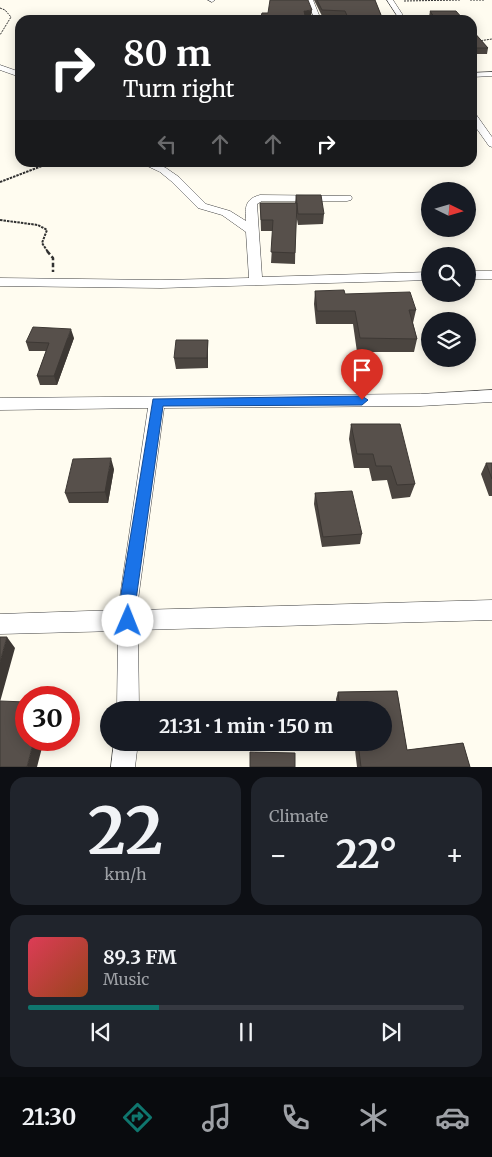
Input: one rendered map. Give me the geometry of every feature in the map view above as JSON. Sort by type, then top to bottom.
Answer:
[{"type":"street","points":[[310,0],[316,15]]},
{"type":"street","points":[[391,1],[400,15]]},
{"type":"street","points":[[0,67],[15,74]]},
{"type":"street","points":[[477,75],[492,74]]},
{"type":"street","points":[[477,120],[488,131],[492,144]]},
{"type":"street","points":[[156,167],[175,179],[202,206],[226,213],[252,231]]},
{"type":"street","points":[[256,280],[250,207],[252,202],[260,198],[347,198]]},
{"type":"street","points":[[476,275],[492,275]]},
{"type":"street","points":[[0,282],[161,284],[421,276]]},
{"type":"street","points":[[0,404],[420,400],[492,396]]},
{"type":"street","points":[[128,701],[128,600],[157,402]]},
{"type":"street","points":[[0,624],[290,614],[492,610]]},
{"type":"street","points":[[123,767],[125,751]]},
{"type":"path","points":[[391,1],[460,0]]},
{"type":"path","points":[[470,0],[484,0]]},
{"type":"path","points":[[0,8],[5,10],[11,17],[0,35]]},
{"type":"path","points":[[477,41],[492,39]]},
{"type":"path","points":[[0,182],[40,167]]},
{"type":"path","points":[[0,220],[26,222],[47,230],[41,239],[41,245],[53,258],[52,283]]},
{"type":"building","points":[[270,0],[308,0],[312,10],[304,11],[305,15],[261,15],[262,13],[268,13]]},
{"type":"building","points":[[317,0],[375,0],[381,15],[347,15],[345,11],[322,10]]},
{"type":"building","points":[[430,11],[456,11],[460,15],[433,15]]},
{"type":"building","points":[[477,36],[488,48],[477,48]]},
{"type":"building","points":[[296,195],[321,195],[324,214],[298,214]]},
{"type":"building","points":[[260,203],[297,203],[295,253],[271,252],[273,220],[261,220]]},
{"type":"building","points":[[344,290],[345,294],[410,292],[416,310],[409,310],[417,339],[360,338],[355,311],[317,311],[315,291]]},
{"type":"building","points":[[33,327],[71,329],[54,376],[37,376],[49,343],[26,342]]},
{"type":"building","points":[[176,340],[208,340],[207,358],[174,358]]},
{"type":"building","points":[[351,424],[400,424],[415,484],[397,485],[391,466],[376,466],[373,454],[357,454]]},
{"type":"building","points":[[111,458],[105,492],[65,493],[73,459]]},
{"type":"building","points":[[486,463],[492,463],[492,479]]},
{"type":"building","points":[[352,491],[362,534],[323,537],[315,493]]},
{"type":"building","points":[[0,637],[7,637],[0,662]]},
{"type":"building","points":[[397,691],[407,750],[463,743],[470,767],[361,767],[359,751],[392,751],[392,701],[339,701],[338,692]]},
{"type":"building","points":[[0,701],[15,702],[15,751],[31,751],[27,767],[0,767]]},
{"type":"building","points":[[250,752],[295,753],[295,767],[250,767]]},
{"type":"route","points":[[128,621],[128,600],[157,402],[362,400]]}]
